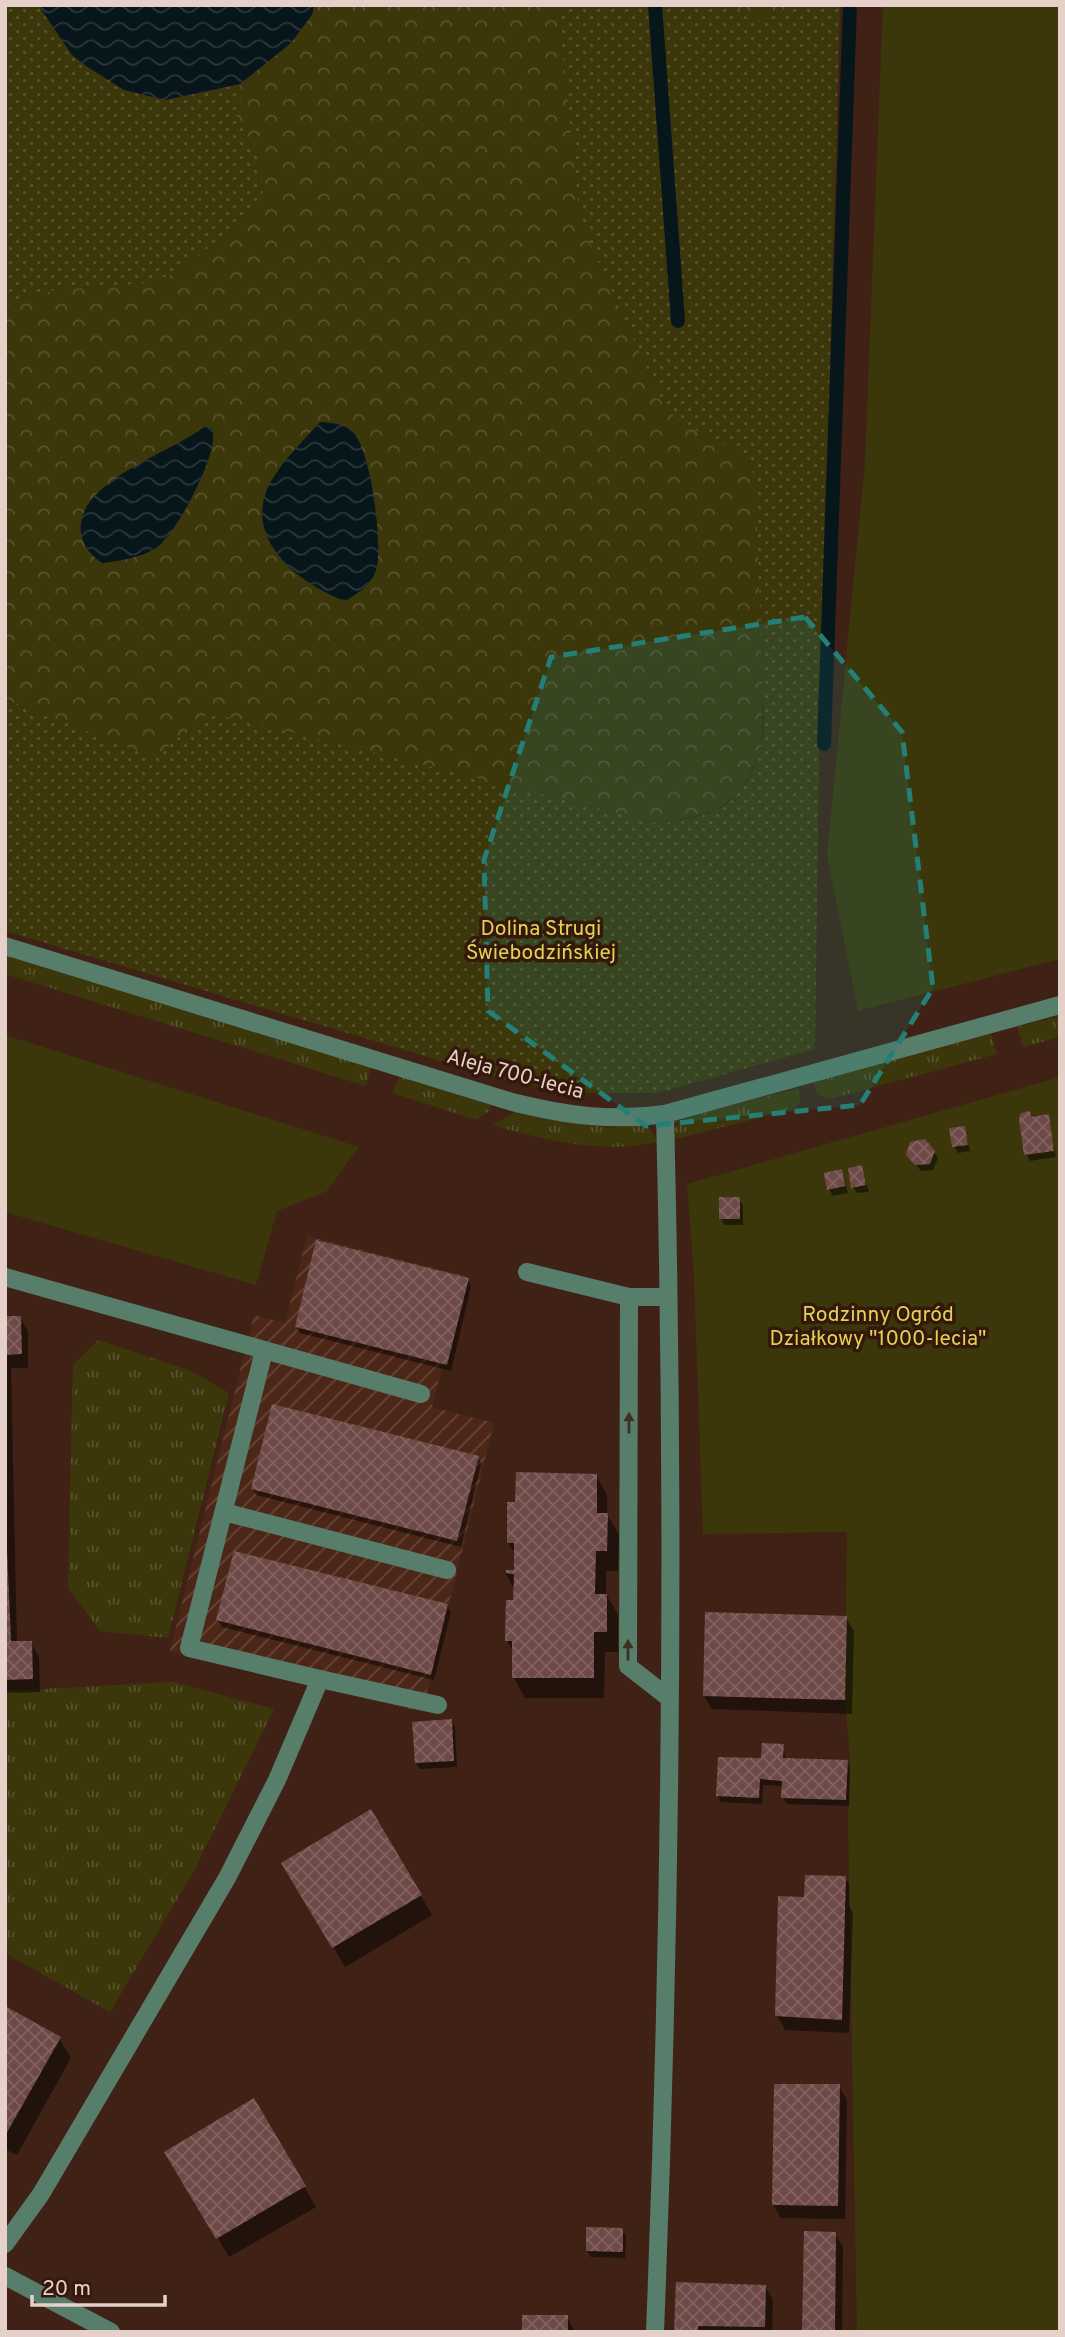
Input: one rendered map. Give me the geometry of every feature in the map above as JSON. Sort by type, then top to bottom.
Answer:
[{"type":"street","name":"Aleja 700-lecia","points":[[5,946],[512,1102],[587,1118],[628,1119],[665,1114],[1060,1005]]},
{"type":"street","points":[[655,2332],[664,2098],[669,1698],[671,1365],[665,1114]]},
{"type":"street","points":[[527,1272],[629,1297],[668,1297]]},
{"type":"street","points":[[5,1277],[421,1394]]},
{"type":"street","points":[[629,1297],[628,1666],[669,1698]]},
{"type":"street","points":[[264,1351],[189,1648],[438,1705]]},
{"type":"street","points":[[224,1512],[447,1570]]},
{"type":"street","points":[[5,2244],[41,2194],[227,1878],[277,1780],[320,1679]]},
{"type":"street","points":[[5,2276],[111,2332]]},
{"type":"highlighted area","points":[[805,617],[902,732],[933,988],[860,1105],[646,1126],[488,1011],[484,860],[551,657]]},
{"type":"shaded area","points":[[307,1236],[465,1276],[432,1407],[494,1423],[422,1712],[170,1651],[254,1315],[285,1323]]},
{"type":"green space","points":[[5,5],[38,5],[73,55],[124,90],[165,100],[240,84],[242,98],[236,115],[260,162],[263,191],[252,215],[174,274],[147,283],[55,290],[13,300],[5,312]]},
{"type":"green space","points":[[314,5],[558,5],[580,220],[665,409],[691,428],[740,451],[755,476],[763,690],[761,752],[741,791],[715,811],[661,824],[233,718],[206,716],[154,758],[5,699],[5,312],[13,300],[55,290],[147,283],[174,274],[252,215],[260,162],[236,115],[242,98],[240,84],[268,61],[312,15]]},
{"type":"green space","name":"Dolina Strugi Świebodzińskiej","points":[[558,5],[732,5],[754,23],[795,5],[840,5],[819,765],[815,1049],[658,1093],[582,1093],[512,1082],[5,931],[5,699],[154,758],[206,715],[233,718],[661,824],[714,811],[726,805],[744,786],[760,751],[764,726],[755,476],[740,451],[691,428],[665,409],[580,220]]},
{"type":"green space","points":[[732,5],[795,5],[754,23]]},
{"type":"green space","points":[[883,5],[1060,5],[1060,959],[858,1011],[827,856],[865,462]]},
{"type":"green space","points":[[5,955],[371,1067],[366,1086],[5,974]]},
{"type":"green space","points":[[1060,1016],[1060,1037],[1023,1047],[1017,1027]]},
{"type":"green space","points":[[991,1034],[997,1054],[830,1099],[818,1094],[814,1086],[813,1082]]},
{"type":"green space","points":[[5,1035],[359,1147],[327,1191],[277,1211],[256,1285],[5,1212]]},
{"type":"green space","points":[[400,1075],[489,1102],[491,1110],[476,1120],[393,1093]]},
{"type":"green space","name":"Rodzinny Ogród Działkowy \"1000-lecia\"","points":[[1060,1077],[1060,2332],[857,2332],[848,1817],[850,1758],[845,1700],[847,1532],[703,1534],[694,1274],[687,1184]]},
{"type":"green space","points":[[799,1088],[800,1103],[793,1109],[672,1140],[671,1133],[683,1117]]},
{"type":"green space","points":[[518,1110],[607,1128],[641,1125],[651,1130],[658,1142],[616,1147],[575,1144],[493,1125]]},
{"type":"green space","points":[[98,1340],[191,1371],[229,1393],[168,1638],[100,1631],[68,1588],[73,1365]]},
{"type":"green space","points":[[173,1682],[274,1709],[194,1871],[110,2012],[5,1953],[5,1691]]},
{"type":"water","points":[[38,5],[314,5],[312,15],[291,43],[240,84],[165,100],[124,90],[86,66],[72,55]]},
{"type":"water","points":[[320,422],[344,426],[358,439],[369,473],[376,516],[378,554],[375,572],[360,591],[345,601],[328,594],[294,572],[280,558],[263,524],[263,505],[274,476]]},
{"type":"water","points":[[204,427],[212,428],[210,455],[185,511],[164,541],[155,549],[136,557],[102,563],[98,560],[86,547],[81,533],[83,515],[93,499],[127,471]]},
{"type":"building","points":[[1030,1111],[1031,1117],[1049,1114],[1054,1151],[1024,1155],[1019,1119],[1021,1113]]},
{"type":"building","points":[[965,1126],[968,1145],[952,1147],[949,1128]]},
{"type":"building","points":[[925,1139],[935,1151],[930,1164],[915,1165],[906,1155],[910,1142]]},
{"type":"building","points":[[862,1165],[866,1185],[851,1188],[848,1168]]},
{"type":"building","points":[[842,1169],[845,1186],[827,1190],[824,1173]]},
{"type":"building","points":[[719,1197],[740,1197],[740,1219],[719,1219]]},
{"type":"building","points":[[316,1240],[469,1278],[447,1365],[295,1327]]},
{"type":"building","points":[[5,1316],[21,1316],[22,1354],[5,1355]]},
{"type":"building","points":[[272,1404],[479,1456],[457,1541],[251,1489]]},
{"type":"building","points":[[516,1472],[597,1474],[597,1513],[608,1513],[607,1551],[596,1551],[595,1594],[607,1594],[607,1632],[594,1632],[594,1678],[512,1678],[512,1641],[505,1641],[506,1600],[513,1600],[514,1574],[506,1573],[506,1570],[514,1570],[514,1543],[507,1543],[507,1502],[515,1502]]},
{"type":"building","points":[[5,1502],[11,1641],[32,1641],[33,1679],[5,1680]]},
{"type":"building","points":[[234,1551],[448,1604],[431,1675],[216,1620]]},
{"type":"building","points":[[705,1612],[847,1616],[845,1700],[703,1696]]},
{"type":"building","points":[[452,1719],[454,1761],[415,1763],[412,1722]]},
{"type":"building","points":[[762,1743],[784,1744],[783,1758],[848,1760],[846,1800],[781,1798],[782,1781],[760,1779],[759,1798],[716,1796],[718,1757],[761,1758]]},
{"type":"building","points":[[371,1809],[422,1895],[332,1948],[281,1863]]},
{"type":"building","points":[[805,1875],[846,1876],[842,2020],[775,2016],[778,1896],[804,1897]]},
{"type":"building","points":[[5,2006],[61,2037],[5,2136]]},
{"type":"building","points":[[774,2084],[840,2084],[838,2206],[772,2205]]},
{"type":"building","points":[[254,2098],[306,2186],[216,2239],[164,2152]]},
{"type":"building","points":[[586,2227],[623,2228],[623,2252],[586,2251]]},
{"type":"building","points":[[804,2231],[836,2232],[835,2332],[802,2332]]},
{"type":"building","points":[[676,2282],[766,2285],[765,2327],[698,2326],[698,2332],[674,2332]]},
{"type":"building","points":[[522,2315],[568,2315],[568,2332],[522,2332]]},
{"type":"waterway","points":[[655,5],[678,321]]},
{"type":"waterway","points":[[824,744],[850,5]]}]
